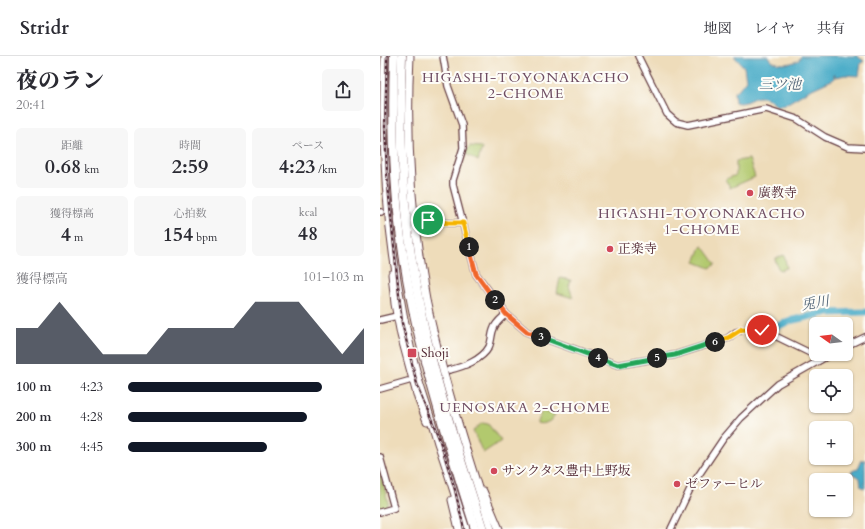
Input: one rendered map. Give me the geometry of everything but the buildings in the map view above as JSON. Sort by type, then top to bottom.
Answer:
[{"type":"highway","points":[[394,56],[393,118],[395,175],[400,231],[407,278],[416,325],[429,377],[475,529]]},
{"type":"highway","points":[[402,56],[400,112],[402,177],[414,278],[423,326],[438,384],[482,529]]},
{"type":"main road","points":[[385,56],[383,142],[389,221],[396,277],[419,383],[466,529]]},
{"type":"main road","points":[[410,56],[409,116],[412,193],[426,299],[440,359],[491,529]]},
{"type":"main road","points":[[389,221],[389,256],[397,316],[418,398],[430,431],[439,444]]},
{"type":"main road","points":[[443,457],[446,478],[459,529]]},
{"type":"main road","points":[[469,458],[499,529]]},
{"type":"street","points":[[443,56],[448,86],[462,125],[463,148],[453,180],[476,274],[506,314],[527,332],[618,365],[675,355],[728,338],[742,329],[765,331],[809,353]]},
{"type":"street","points":[[638,56],[667,114],[676,122],[688,125],[766,109],[797,119],[825,137],[848,147],[865,148]]},
{"type":"street","points":[[428,220],[448,223],[463,223]]},
{"type":"street","points":[[449,370],[468,364],[484,354],[490,346],[494,328],[498,321],[506,314]]},
{"type":"street","points":[[380,320],[397,316]]},
{"type":"street","points":[[853,343],[865,337]]},
{"type":"street","points":[[671,529],[692,485],[723,439],[741,418],[778,384],[818,361]]},
{"type":"street","points":[[380,390],[408,381]]},
{"type":"street","points":[[380,456],[394,508],[380,512]]},
{"type":"green space","points":[[470,146],[482,148],[478,161],[466,154]]},
{"type":"green space","points":[[749,159],[755,177],[730,188],[726,179],[736,175],[736,161]]},
{"type":"green space","points":[[703,246],[716,264],[710,268],[695,262],[701,247]]},
{"type":"green space","points":[[784,255],[787,268],[780,270],[775,260],[776,258]]},
{"type":"green space","points":[[560,278],[571,280],[569,286],[573,298],[557,293]]},
{"type":"green space","points":[[542,411],[555,415],[547,422],[542,424],[536,423]]},
{"type":"green space","points":[[482,423],[488,424],[501,441],[483,453],[473,431]]},
{"type":"green space","points":[[380,471],[388,502],[386,507],[380,508]]},
{"type":"water","name":"三ツ池","points":[[734,56],[768,56],[771,61],[782,64],[795,62],[799,60],[801,56],[857,56],[864,61],[861,63],[859,76],[845,75],[836,77],[834,74],[834,79],[808,91],[786,104],[777,106],[764,97],[757,97],[742,103],[735,102],[734,92],[738,90],[746,80],[744,67]]},
{"type":"water","points":[[862,460],[865,460],[865,488],[861,487],[860,479],[851,472],[858,468]]},
{"type":"waterway","name":"兎川","points":[[772,329],[789,321],[824,313],[865,312]]},
{"type":"tunnel","points":[[411,217],[428,220]]},
{"type":"railway","points":[[387,56],[385,127],[387,174],[402,323],[417,384],[439,438],[455,490],[464,529]]},
{"type":"place","name":"廣教寺","points":[[750,193]]},
{"type":"place","name":"正楽寺","points":[[610,249]]},
{"type":"place","name":"Shoji","points":[[412,353]]},
{"type":"place","name":"サンクタス豊中上野坂","points":[[494,471]]},
{"type":"place","name":"ゼファーヒル","points":[[677,484]]},
{"type":"district","name":"HIGASHI-TOYONAKACHO 2-CHOME","points":[[526,86]]},
{"type":"district","name":"HIGASHI-TOYONAKACHO 1-CHOME","points":[[702,222]]},
{"type":"district","name":"UENOSAKA 2-CHOME","points":[[525,407]]},
{"type":"route","points":[[428,220],[448,223],[463,223],[476,274],[506,314],[527,332],[618,365],[675,355],[728,338],[742,329],[762,330]]}]
